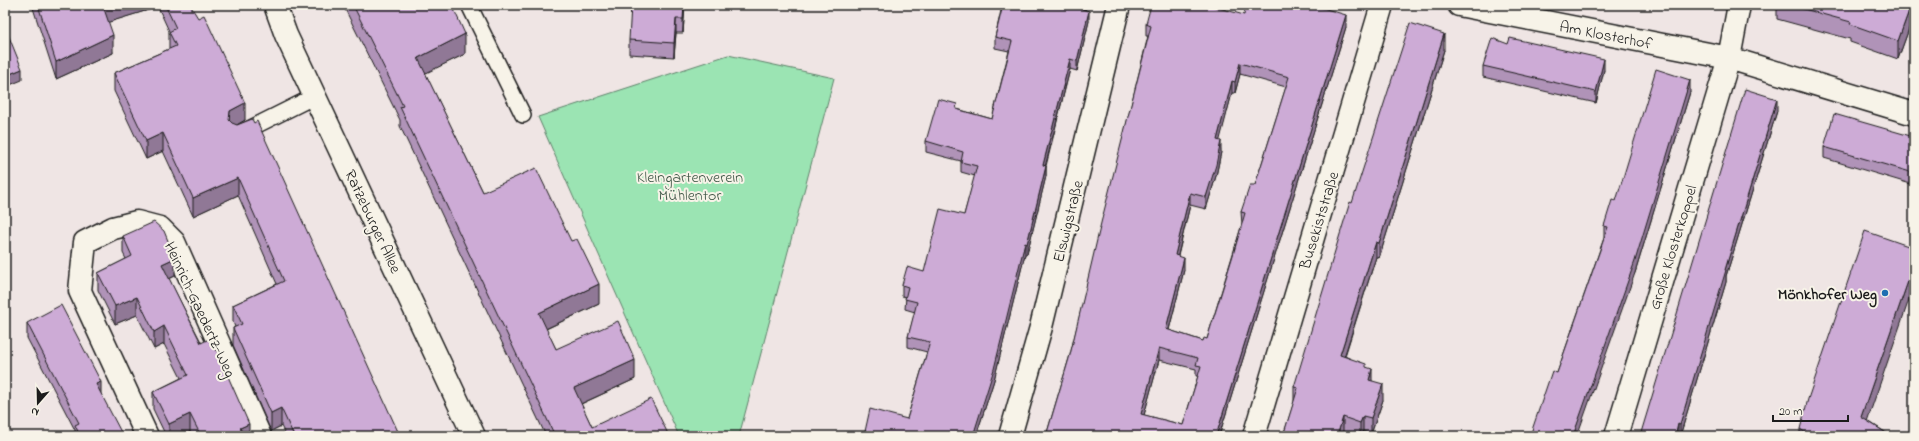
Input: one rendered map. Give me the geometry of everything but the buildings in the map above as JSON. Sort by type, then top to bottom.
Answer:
[{"type":"street","name":"Ratzeburger Allee","points":[[275,5],[286,35],[474,436]]},
{"type":"street","name":"Elswigstraße","points":[[1010,436],[1041,327],[1119,5]]},
{"type":"street","name":"Busekiststraße","points":[[1254,436],[1382,5]]},
{"type":"street","name":"Am Klosterhof","points":[[1459,5],[1729,58],[1914,114]]},
{"type":"street","points":[[1729,58],[1739,5]]},
{"type":"street","name":"Große Klosterkoppel","points":[[1616,436],[1729,58]]},
{"type":"street","name":"Heinrich-Gaedertz-Weg","points":[[147,436],[80,291],[85,242],[113,228],[137,222],[160,228],[174,242],[260,436]]},
{"type":"lane","points":[[470,5],[523,115]]},
{"type":"lane","points":[[237,134],[315,96]]},
{"type":"green space","name":"Kleingartenverein Mühlentor","points":[[728,55],[834,78],[739,436],[679,436],[538,117]]},
{"type":"place","name":"Mönkhofer Weg","points":[[1885,293]]}]
